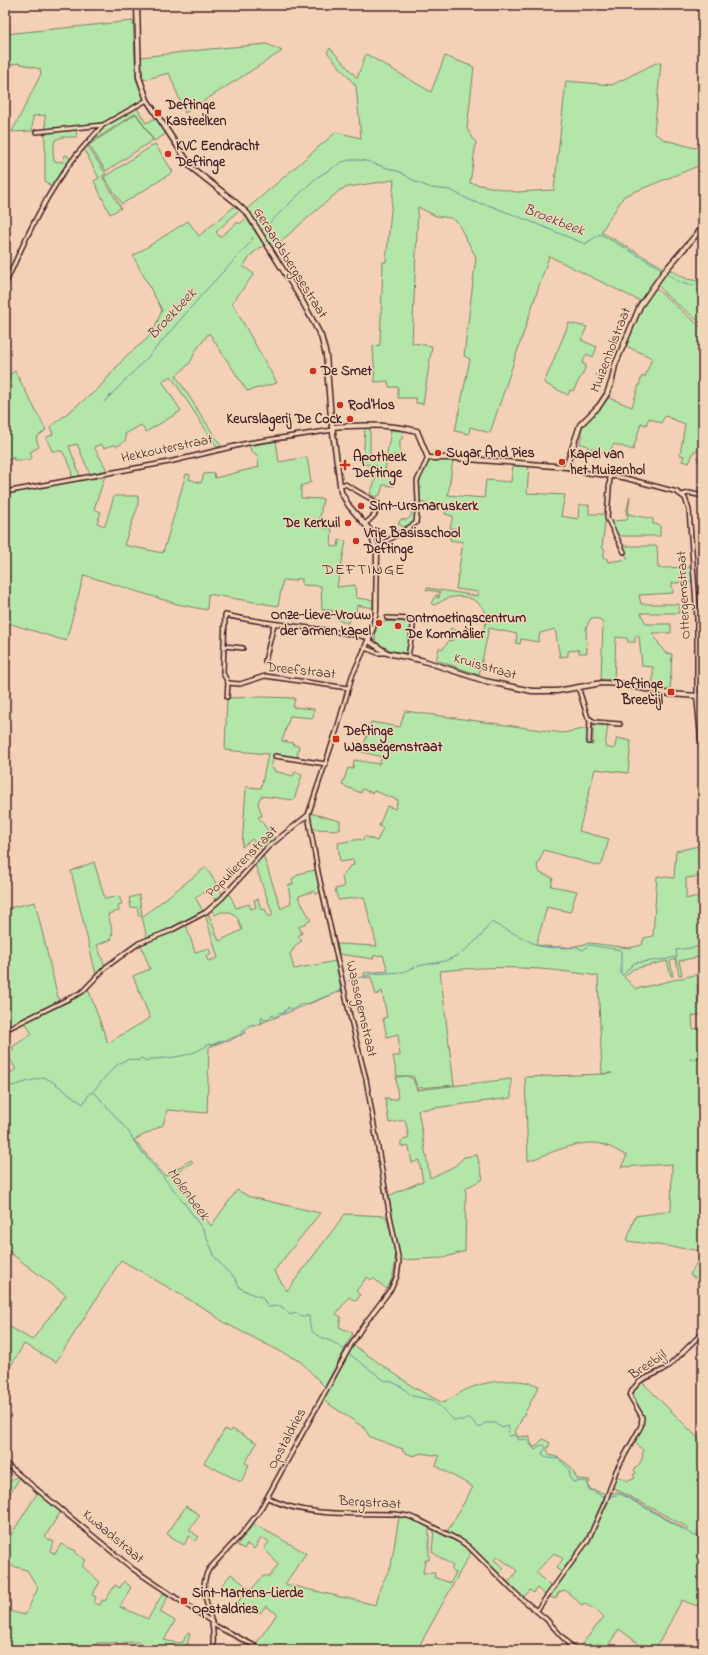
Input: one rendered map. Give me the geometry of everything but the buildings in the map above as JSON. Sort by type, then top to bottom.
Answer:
[{"type":"street","name":"Geraardsbergsestraat","points":[[137,5],[139,77],[147,100],[192,168],[248,214],[321,336],[326,355],[340,485],[346,503],[366,524],[373,537],[376,548]]},
{"type":"street","points":[[5,285],[20,252],[51,193],[78,153],[103,125],[147,100]]},
{"type":"street","points":[[36,132],[103,125]]},
{"type":"street","name":"Muizenholstraat","points":[[566,467],[580,425],[599,406],[607,394],[612,380],[614,365],[640,306],[663,273],[703,227]]},
{"type":"street","points":[[333,428],[356,426],[416,431],[428,458]]},
{"type":"street","name":"Hekkouterstraat","points":[[5,492],[169,462],[248,443],[333,428]]},
{"type":"street","points":[[428,458],[456,458],[566,467],[588,473],[645,483],[682,495],[689,493],[703,496]]},
{"type":"street","points":[[365,648],[369,640],[376,611],[376,548],[416,523],[418,502],[417,480],[428,458]]},
{"type":"street","points":[[610,476],[608,521],[624,552]]},
{"type":"street","points":[[340,485],[345,484],[351,486],[376,502],[378,507],[376,512],[366,524]]},
{"type":"street","name":"Ottergemstraat","points":[[682,495],[688,503],[695,583],[697,618],[697,696]]},
{"type":"street","points":[[227,697],[228,683],[223,673],[225,615],[274,624],[342,632],[369,640]]},
{"type":"street","points":[[387,618],[412,619],[413,627],[408,657]]},
{"type":"street","name":"Dreefstraat","points":[[265,661],[274,624]]},
{"type":"street","name":"Kruisstraat","points":[[369,640],[387,653]]},
{"type":"street","points":[[224,646],[243,648]]},
{"type":"street","name":"Kruisstraat","points":[[365,648],[378,653],[387,653],[433,663],[485,681],[532,691],[558,691],[602,683],[622,684],[670,694],[697,696]]},
{"type":"street","name":"Wassegemstraat","points":[[365,648],[348,688],[326,764],[308,815],[318,872],[348,1009],[366,1079],[399,1262]]},
{"type":"street","name":"Dreefstraat","points":[[228,683],[240,684],[265,676],[348,688]]},
{"type":"street","points":[[578,687],[586,714],[590,719],[599,722],[620,724]]},
{"type":"street","points":[[703,695],[697,696],[703,758]]},
{"type":"street","points":[[589,742],[590,719]]},
{"type":"street","points":[[276,756],[326,764]]},
{"type":"street","name":"Populierenstraat","points":[[5,1030],[82,992],[106,967],[139,943],[170,931],[206,912],[222,898],[268,847],[308,815]]},
{"type":"street","name":"Opstaldries","points":[[213,1650],[212,1623],[204,1591],[205,1575],[208,1569],[250,1525],[268,1498],[350,1344],[391,1289],[398,1276],[399,1262]]},
{"type":"street","name":"Breebijl","points":[[537,1610],[588,1540],[616,1471],[642,1423],[640,1412],[630,1396],[632,1390],[640,1381],[667,1368],[703,1332]]},
{"type":"street","name":"Kwaadstraat","points":[[5,1463],[133,1569],[212,1623]]},
{"type":"street","name":"Bergstraat","points":[[268,1498],[278,1504],[299,1510],[395,1514],[421,1521],[459,1540],[469,1547],[515,1593],[537,1610],[574,1650]]},
{"type":"street","points":[[212,1623],[254,1646]]},
{"type":"green space","points":[[133,21],[136,79],[144,99],[142,101],[103,124],[46,130],[45,115],[33,116],[32,131],[12,132],[41,74],[40,69],[18,63],[5,66],[5,34]]},
{"type":"green space","points":[[267,44],[282,51],[185,113],[169,73],[143,80],[141,57]]},
{"type":"green space","points":[[330,48],[357,78],[366,54],[431,92],[445,56],[474,67],[467,129],[476,143],[470,183],[516,192],[554,190],[566,81],[612,85],[656,63],[661,63],[654,133],[665,140],[695,148],[703,144],[703,164],[624,196],[601,232],[664,268],[640,301],[549,256],[490,433],[470,427],[469,434],[455,431],[470,359],[464,356],[476,257],[457,222],[451,218],[436,216],[418,207],[412,343],[432,346],[423,404],[416,403],[416,398],[398,398],[398,387],[389,387],[388,381],[375,382],[373,346],[380,345],[383,262],[386,262],[394,180],[348,187],[340,190],[273,248],[247,209],[336,132],[361,138],[356,86],[327,52]]},
{"type":"green space","points":[[137,108],[146,123],[156,118],[166,134],[154,141],[136,113],[89,144],[105,126]]},
{"type":"green space","points":[[136,114],[153,140],[106,171],[89,145]]},
{"type":"green space","points":[[76,130],[77,137],[62,137],[55,140],[53,151],[54,161],[63,162],[65,155],[68,156],[70,160],[52,188],[45,181],[45,133]]},
{"type":"green space","points":[[155,144],[173,172],[122,204],[104,177]]},
{"type":"green space","points":[[87,145],[106,174],[102,176],[121,208],[110,214],[94,181],[99,178],[84,149]]},
{"type":"green space","points":[[235,206],[239,210],[216,232],[220,237],[238,222],[240,224],[246,218],[264,245],[253,253],[243,266],[254,274],[232,303],[277,383],[247,391],[209,333],[196,350],[190,363],[176,376],[221,446],[217,447],[171,376],[162,381],[181,411],[146,432],[141,425],[125,434],[126,440],[118,446],[114,445],[104,448],[101,444],[94,447],[107,470],[90,474],[77,444],[69,446],[80,476],[72,477],[71,467],[62,451],[52,451],[46,438],[53,434],[50,427],[98,389],[126,356],[146,340],[154,330],[162,310],[133,256],[188,221],[199,236]]},
{"type":"green space","points":[[669,269],[687,279],[703,282],[703,325],[665,294],[657,284]]},
{"type":"green space","points":[[654,287],[703,329],[703,462],[698,461],[701,451],[694,451],[689,463],[682,461],[684,456],[680,455],[685,424],[665,416],[661,423],[649,418],[646,425],[641,423],[633,450],[614,444],[608,454],[591,448],[590,452],[587,451],[588,446],[579,443],[583,435],[578,433],[579,429],[607,397],[632,407],[642,376],[645,377],[652,358],[624,345],[642,304]]},
{"type":"green space","points":[[569,323],[587,327],[581,340],[597,347],[593,357],[587,354],[582,363],[586,365],[584,371],[573,391],[570,390],[568,395],[544,383]]},
{"type":"green space","points":[[15,371],[46,430],[36,438],[39,447],[30,452],[32,457],[30,460],[14,460],[13,458],[8,460],[8,484],[5,484],[5,378]]},
{"type":"green space","points":[[365,428],[370,429],[370,458],[386,459],[391,430],[403,431],[402,439],[400,440],[400,456],[393,455],[392,460],[387,460],[385,471],[397,473],[394,486],[383,485],[380,495],[375,497],[370,494],[375,481],[377,466],[363,464]]},
{"type":"green space","points":[[276,441],[279,462],[307,457],[311,482],[301,486],[301,498],[323,499],[319,522],[323,523],[323,528],[332,529],[331,546],[338,547],[339,540],[346,541],[337,587],[355,585],[356,598],[373,600],[373,608],[357,605],[355,618],[350,617],[348,623],[342,622],[336,617],[332,610],[322,610],[321,586],[302,585],[302,579],[295,579],[295,581],[283,580],[278,606],[208,594],[207,610],[177,604],[84,575],[66,641],[5,622],[5,494],[105,476],[94,509],[101,512],[97,523],[105,526],[114,496],[138,496],[138,506],[124,545],[163,553],[186,474],[190,475],[189,479],[201,483],[204,474],[214,473],[215,478],[259,467],[257,455],[251,451],[249,445]]},
{"type":"green space","points":[[453,459],[448,495],[484,498],[486,480],[511,482],[513,464],[529,465],[527,493],[565,495],[561,516],[578,519],[579,505],[589,505],[589,514],[606,514],[602,548],[605,549],[603,558],[607,558],[608,562],[628,559],[621,546],[657,546],[658,568],[691,567],[692,582],[672,583],[673,593],[639,595],[641,604],[679,604],[679,613],[641,613],[646,624],[671,624],[671,633],[652,633],[665,653],[672,654],[670,691],[653,688],[653,667],[642,666],[639,636],[635,636],[635,642],[628,642],[627,638],[616,637],[614,680],[601,680],[603,623],[599,619],[591,618],[586,628],[587,653],[579,653],[579,650],[568,651],[568,656],[560,657],[555,629],[540,633],[538,642],[521,639],[520,644],[516,643],[517,634],[489,628],[479,675],[436,660],[439,648],[443,649],[449,640],[452,641],[455,634],[450,633],[449,631],[451,628],[464,633],[477,633],[485,626],[486,620],[485,611],[474,600],[464,597],[454,597],[448,598],[433,605],[431,603],[436,595],[438,595],[437,598],[439,598],[440,592],[426,590],[427,588],[478,596],[478,592],[456,589],[463,542],[450,540],[451,532],[458,533],[459,529],[450,528],[453,516],[445,514],[447,508],[419,502],[419,479],[426,464],[433,460]]},
{"type":"green space","points":[[703,467],[703,494],[697,493]]},
{"type":"green space","points":[[630,496],[628,514],[653,519],[653,524],[660,525],[660,536],[616,536],[609,523],[613,523],[612,521],[627,520],[628,515],[626,514]]},
{"type":"green space","points":[[406,506],[416,507],[414,523],[405,527],[398,524],[401,519],[407,520],[411,516],[412,511],[406,509]]},
{"type":"green space","points":[[399,621],[410,624],[412,628],[407,653],[392,651],[375,642],[376,625],[379,622]]},
{"type":"green space","points":[[227,698],[295,698],[293,707],[314,709],[313,718],[290,716],[282,741],[294,743],[293,745],[299,746],[297,757],[274,755],[271,768],[275,770],[274,771],[293,776],[295,772],[302,775],[294,800],[261,796],[258,803],[262,816],[258,817],[275,839],[262,851],[252,839],[242,847],[246,787],[261,788],[268,754],[225,750]]},
{"type":"green space","points":[[405,711],[563,733],[589,728],[591,745],[593,745],[593,723],[608,724],[605,747],[614,749],[617,738],[631,741],[628,773],[595,769],[579,831],[609,839],[602,864],[599,866],[544,850],[537,866],[540,873],[553,878],[551,886],[577,891],[570,912],[547,907],[536,945],[566,948],[590,943],[629,948],[642,945],[644,938],[653,936],[657,876],[674,878],[676,851],[703,845],[703,876],[686,878],[686,899],[697,896],[699,904],[703,904],[703,956],[679,961],[682,975],[679,975],[676,959],[670,961],[673,976],[671,976],[667,961],[633,969],[624,977],[636,989],[703,973],[703,984],[697,985],[698,1005],[703,1005],[703,1014],[692,1016],[693,1029],[703,1028],[703,1057],[690,1059],[703,1058],[703,1251],[627,1241],[635,1216],[671,1211],[672,1164],[621,1167],[627,1156],[608,1146],[592,1143],[573,1145],[528,1161],[525,1077],[602,1074],[598,976],[519,968],[481,968],[440,971],[454,1085],[418,1088],[413,1076],[397,1076],[393,1056],[400,1056],[398,1034],[387,1037],[383,1018],[387,1017],[382,991],[376,995],[371,977],[365,978],[364,973],[388,971],[383,955],[373,956],[374,959],[339,954],[337,944],[377,946],[364,897],[338,900],[335,889],[344,887],[342,877],[350,866],[354,865],[353,860],[340,862],[338,843],[360,839],[363,841],[364,836],[377,841],[383,828],[379,826],[387,806],[395,809],[398,800],[374,791],[373,793],[362,789],[361,793],[342,785],[348,768],[353,769],[354,760],[379,764],[382,757],[359,751],[360,744],[364,745],[371,722],[400,727]]},
{"type":"green space","points":[[310,813],[340,821],[340,830],[313,829]]},
{"type":"green space","points":[[263,855],[281,909],[291,903],[288,885],[293,884],[292,879],[301,873],[315,870],[321,892],[316,894],[314,891],[299,896],[299,899],[311,920],[299,927],[302,933],[298,936],[302,941],[297,944],[290,954],[294,969],[336,961],[341,991],[244,1030],[245,1033],[209,1047],[207,1113],[167,1110],[163,1125],[134,1140],[165,1176],[191,1160],[193,1162],[174,1174],[211,1226],[237,1190],[250,1197],[320,1213],[274,1271],[287,1291],[345,1214],[386,1216],[395,1253],[392,1279],[387,1289],[373,1278],[371,1280],[367,1277],[356,1291],[360,1295],[356,1301],[349,1297],[336,1314],[341,1317],[339,1327],[353,1333],[325,1387],[301,1362],[225,1323],[207,1310],[121,1260],[56,1362],[24,1344],[5,1375],[5,1324],[32,1340],[66,1295],[5,1249],[5,1073],[7,1075],[16,1069],[7,1055],[14,1049],[12,1047],[32,1034],[25,1022],[74,999],[88,989],[108,1043],[150,1018],[133,976],[150,969],[141,945],[186,925],[195,952],[209,948],[211,954],[206,956],[208,961],[218,958],[205,914],[208,913],[219,941],[242,930],[238,919],[231,912],[221,912],[215,915],[211,910],[229,893],[236,908],[249,904],[251,909],[256,907],[254,900],[258,899],[261,910],[265,909],[269,917],[273,915],[255,864]]},
{"type":"green space","points":[[94,862],[105,899],[119,896],[122,904],[118,905],[119,911],[108,914],[113,934],[111,935],[112,939],[97,945],[105,966],[96,974],[71,871]]},
{"type":"green space","points":[[206,867],[223,895],[216,902],[209,890],[195,897],[203,911],[176,927],[147,938],[142,917]]},
{"type":"green space","points":[[139,895],[142,916],[139,916],[137,907],[131,908],[129,898]]},
{"type":"green space","points":[[35,902],[59,1002],[5,1028],[5,909]]},
{"type":"green space","points":[[407,1076],[413,1079],[417,1090],[511,1079],[511,1098],[418,1110],[430,1178],[455,1166],[464,1157],[477,1155],[483,1179],[466,1188],[465,1251],[443,1258],[401,1260],[388,1196],[423,1181],[419,1160],[412,1163],[409,1147],[401,1146],[401,1141],[409,1138],[405,1120],[389,1123],[385,1098],[389,1098],[389,1100],[398,1099],[396,1077]]},
{"type":"green space","points":[[703,1251],[703,1283],[690,1275]]},
{"type":"green space","points":[[353,1345],[415,1388],[443,1403],[467,1389],[491,1382],[516,1381],[532,1383],[539,1386],[515,1432],[518,1437],[530,1436],[530,1441],[534,1448],[543,1439],[550,1443],[547,1450],[550,1455],[559,1458],[571,1467],[577,1479],[590,1480],[588,1486],[590,1489],[606,1494],[586,1539],[561,1572],[556,1568],[563,1559],[554,1553],[536,1572],[551,1587],[545,1595],[537,1588],[533,1593],[530,1590],[524,1597],[508,1583],[517,1571],[515,1569],[497,1556],[494,1560],[504,1568],[499,1574],[467,1543],[447,1532],[473,1487],[436,1466],[439,1456],[422,1453],[413,1456],[402,1451],[403,1449],[370,1437],[363,1427],[323,1400]]},
{"type":"green space","points":[[642,1382],[703,1443],[703,1530],[697,1536],[703,1538],[703,1594],[697,1606],[682,1600],[655,1650],[637,1650],[639,1644],[619,1629],[607,1647],[598,1644],[593,1650],[577,1650],[604,1617],[599,1612],[584,1603],[582,1605],[565,1590],[559,1592],[555,1599],[548,1596],[581,1551],[609,1494],[617,1492],[622,1494],[687,1530],[689,1528],[612,1487],[616,1476],[628,1481],[635,1478],[633,1475],[636,1473],[634,1470],[639,1465],[643,1456],[642,1454],[644,1451],[634,1442],[642,1426],[643,1418],[631,1396]]},
{"type":"green space","points":[[225,1429],[230,1432],[232,1429],[257,1443],[245,1463],[249,1465],[241,1482],[204,1463]]},
{"type":"green space","points":[[16,1477],[19,1479],[5,1501],[5,1486]]},
{"type":"green space","points":[[38,1492],[61,1511],[45,1537],[54,1542],[50,1551],[55,1554],[61,1544],[76,1551],[75,1553],[86,1560],[82,1566],[100,1582],[92,1595],[96,1597],[94,1603],[100,1605],[102,1600],[105,1601],[115,1585],[120,1588],[124,1581],[131,1587],[120,1607],[148,1619],[163,1593],[168,1596],[160,1612],[175,1621],[164,1640],[178,1643],[183,1642],[187,1633],[190,1634],[187,1645],[196,1646],[195,1650],[159,1649],[147,1647],[139,1642],[97,1643],[94,1649],[83,1650],[5,1650],[5,1610],[25,1615],[38,1588],[27,1570],[5,1564],[5,1544]]},
{"type":"green space","points":[[186,1506],[200,1515],[189,1530],[199,1537],[196,1541],[189,1536],[184,1545],[167,1534]]},
{"type":"green space","points":[[399,1517],[411,1519],[429,1527],[429,1560],[425,1560],[423,1573],[435,1573],[434,1577],[450,1583],[456,1573],[451,1571],[453,1566],[432,1552],[434,1530],[460,1543],[471,1552],[417,1650],[262,1650],[255,1645],[277,1614],[266,1606],[260,1613],[255,1609],[250,1615],[237,1604],[244,1593],[238,1587],[232,1596],[222,1585],[231,1574],[251,1590],[263,1576],[270,1576],[278,1565],[264,1549],[269,1542],[262,1537],[254,1549],[247,1544],[244,1549],[237,1545],[254,1524],[306,1553],[285,1584],[376,1605],[380,1588],[391,1566]]},
{"type":"waterway","name":"Broekbeek","points":[[336,166],[339,163],[348,160],[362,160],[370,162]]},
{"type":"waterway","name":"Broekbeek","points":[[372,163],[400,172],[416,182],[429,187]]},
{"type":"waterway","name":"Broekbeek","points":[[262,230],[316,178],[334,167]]},
{"type":"waterway","name":"Broekbeek","points":[[431,188],[450,190],[474,202],[491,206],[585,244],[600,234],[662,269]]},
{"type":"waterway","name":"Broekbeek","points":[[104,402],[149,356],[206,290],[250,243],[253,237]]},
{"type":"waterway","name":"Broekbeek","points":[[666,272],[674,279],[688,285],[703,285]]},
{"type":"waterway","name":"Broekbeek","points":[[5,462],[16,456]]},
{"type":"waterway","points":[[462,953],[481,936],[491,922],[539,946],[553,948],[561,946],[572,948],[575,946],[583,950],[589,945],[621,950],[621,974],[623,975],[634,963],[674,957],[677,958],[676,950],[703,946]]},
{"type":"waterway","points":[[418,966],[445,961],[458,955]]},
{"type":"waterway","points":[[348,981],[373,974],[403,972],[415,967]]},
{"type":"waterway","points":[[93,1091],[113,1069],[125,1060],[131,1059],[138,1061],[141,1058],[147,1061],[150,1059],[181,1056],[195,1052],[209,1044],[212,1045],[223,1040],[230,1041],[239,1035],[241,1036],[242,1031],[250,1025],[254,1024],[256,1026],[261,1024],[262,1016],[264,1020],[270,1018],[272,1014],[276,1017],[280,1012],[283,1014],[288,1007],[292,1010],[301,1004],[307,1004],[340,991]]},
{"type":"waterway","name":"Molenbeek","points":[[5,1088],[44,1077],[83,1104],[90,1093],[95,1093],[128,1131],[137,1146],[183,1201],[204,1231],[215,1257],[234,1277],[240,1288],[262,1297],[268,1307],[281,1306],[290,1315],[296,1313],[302,1316],[309,1316],[310,1325],[314,1333],[333,1342],[345,1350]]},
{"type":"waterway","name":"Molenbeek","points":[[349,1354],[384,1380],[390,1381],[402,1387],[412,1396],[433,1400],[454,1420],[464,1420],[470,1418],[479,1428],[485,1423],[495,1423],[502,1428],[508,1426],[509,1429]]},
{"type":"waterway","name":"Molenbeek","points":[[509,1431],[508,1436],[515,1435],[519,1440],[526,1439],[535,1450],[539,1446],[544,1445],[546,1447],[542,1454],[548,1458],[559,1459],[568,1469],[570,1478],[573,1482],[587,1481],[588,1489],[605,1497]]},
{"type":"waterway","name":"Molenbeek","points":[[611,1496],[621,1494],[697,1536],[700,1540],[703,1539]]},
{"type":"waterway","points":[[697,1533],[703,1527]]},
{"type":"place","name":"Deftinge Kasteelken","points":[[158,113]]},
{"type":"place","name":"KVC Eendracht Deftinge","points":[[168,154]]},
{"type":"place","name":"De Smet","points":[[313,371]]},
{"type":"place","name":"Rod'Hos","points":[[340,405]]},
{"type":"place","name":"Keurslagerij De Cock","points":[[350,419]]},
{"type":"place","name":"Sugar And Pies","points":[[438,453]]},
{"type":"place","name":"Kapel van het Muizenhol","points":[[562,462]]},
{"type":"place","name":"Apotheek Deftinge","points":[[345,465]]},
{"type":"place","name":"Sint-Ursmaruskerk","points":[[361,506]]},
{"type":"place","name":"De Kerkuil","points":[[348,523]]},
{"type":"place","name":"Vrije Basisschool Deftinge","points":[[356,541]]},
{"type":"place","name":"Onze-Lieve-Vrouw der armen kapel","points":[[379,623]]},
{"type":"place","name":"Ontmoetingscentrum De Kommalier","points":[[398,626]]},
{"type":"place","name":"Deftinge Breebijl","points":[[671,692]]},
{"type":"place","name":"Deftinge Wassegemstraat","points":[[336,739]]},
{"type":"place","name":"Sint-Martens-Lierde Opstaldries","points":[[184,1601]]},
{"type":"district","name":"DEFTINGE","points":[[364,570]]}]
